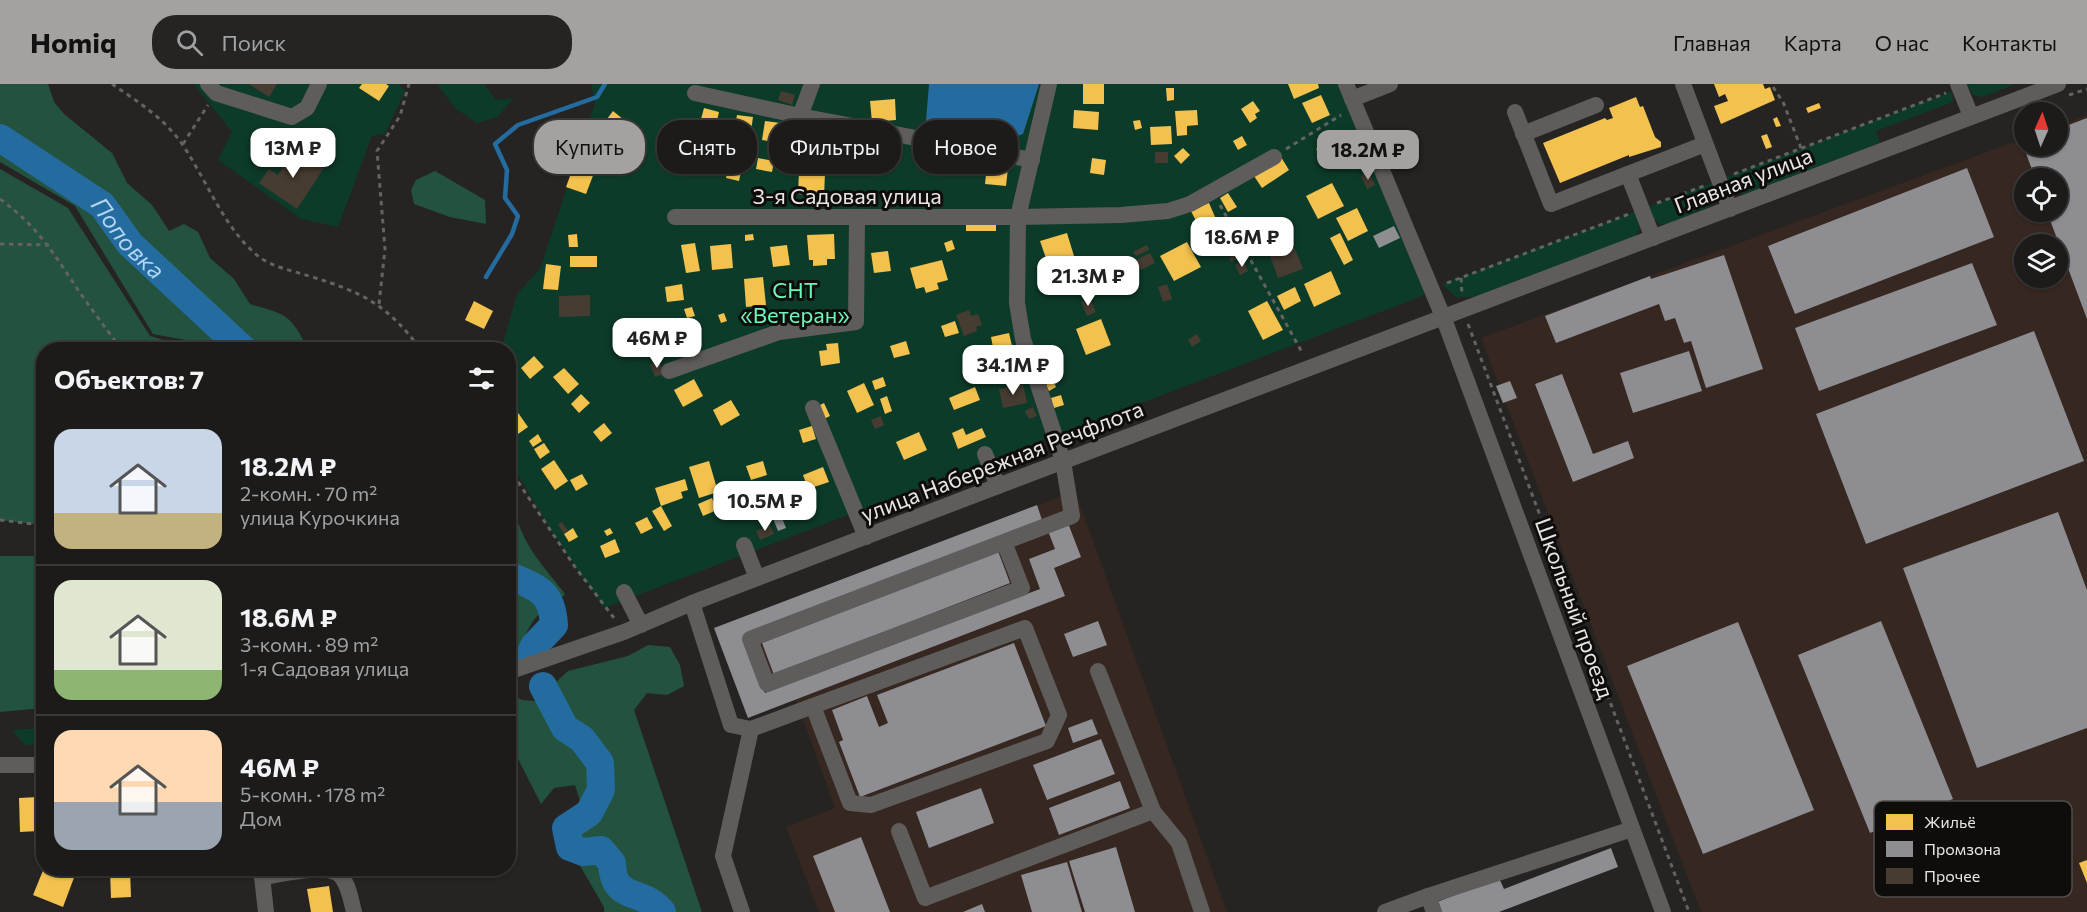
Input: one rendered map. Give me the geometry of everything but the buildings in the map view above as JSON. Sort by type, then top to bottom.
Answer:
[{"type":"street","points":[[212,88],[292,117],[307,108],[319,84]]},
{"type":"street","points":[[800,116],[812,84]]},
{"type":"street","points":[[1004,542],[1022,588],[767,684],[750,639],[1072,516],[1063,461],[1023,339],[1017,303],[1018,217],[1049,84]]},
{"type":"street","points":[[1349,92],[1390,84]]},
{"type":"street","points":[[1683,84],[1730,209]]},
{"type":"street","name":"Главная улица","points":[[1444,319],[2058,84]]},
{"type":"street","points":[[1955,87],[1971,116]]},
{"type":"street","name":"Школьный проезд","points":[[1349,92],[1444,319],[1663,912]]},
{"type":"street","points":[[695,93],[800,116],[1032,160]]},
{"type":"street","points":[[1523,134],[1596,105]]},
{"type":"street","points":[[1515,112],[1551,204],[1705,144]]},
{"type":"street","name":"3-я Садовая улица","points":[[675,217],[1018,217],[1121,215],[1168,211],[1190,204],[1274,157]]},
{"type":"street","points":[[1628,174],[1653,238]]},
{"type":"street","points":[[669,371],[779,332],[856,322],[857,218]]},
{"type":"street","name":"улица Набережная Речфлота","points":[[516,669],[624,632],[692,603],[1063,461],[1444,319]]},
{"type":"street","points":[[813,408],[866,537]]},
{"type":"street","points":[[985,454],[998,486]]},
{"type":"street","points":[[744,545],[757,578]]},
{"type":"street","points":[[624,592],[641,625]]},
{"type":"street","points":[[692,603],[731,725],[751,729],[813,706],[1025,628],[1059,715],[1047,741],[871,805],[850,803],[813,706]]},
{"type":"street","points":[[1098,671],[1153,812],[1179,843],[1202,912]]},
{"type":"street","points":[[742,912],[723,856],[751,729]]},
{"type":"street","points":[[0,765],[36,765]]},
{"type":"street","points":[[899,831],[925,898],[1153,812]]},
{"type":"street","points":[[1385,912],[1632,829]]},
{"type":"street","points":[[261,876],[266,912]]},
{"type":"street","points":[[341,876],[349,891],[354,912]]},
{"type":"street","points":[[1428,896],[1434,912]]},
{"type":"path","points":[[112,84],[148,109],[183,144],[238,239],[261,258],[289,270],[346,287],[379,304],[399,322],[415,342]]},
{"type":"path","points":[[379,304],[385,249],[377,151],[400,116],[409,84]]},
{"type":"path","points":[[1773,87],[1783,102],[1801,148]]},
{"type":"path","points":[[1727,177],[1955,87]]},
{"type":"path","points":[[183,144],[212,88]]},
{"type":"path","points":[[1274,157],[1343,114],[1349,92]]},
{"type":"path","points":[[1431,289],[1712,183]]},
{"type":"path","points":[[1212,191],[1311,369]]},
{"type":"path","points":[[0,199],[24,217],[50,245],[79,291],[116,342]]},
{"type":"path","points":[[0,244],[50,245]]},
{"type":"path","points":[[1461,278],[1463,299]]},
{"type":"path","points":[[1467,320],[1689,912]]},
{"type":"path","points":[[516,479],[575,567],[624,632]]},
{"type":"path","points":[[0,520],[36,523]]},
{"type":"shaded area","points":[[2087,115],[2087,912],[1701,912],[1481,338],[2014,142],[2014,156],[2068,156],[2068,122]]},
{"type":"shaded area","points":[[1075,491],[1227,912],[819,912],[786,827],[835,808],[796,700],[748,718],[714,628]]},
{"type":"green space","points":[[0,84],[48,84],[54,102],[64,114],[112,153],[127,183],[152,205],[169,231],[184,224],[198,232],[210,258],[234,279],[250,304],[280,314],[292,322],[304,342],[192,342],[153,334],[75,206],[0,162]]},
{"type":"green space","points":[[194,84],[399,84],[405,91],[385,134],[372,136],[338,227],[301,219],[218,160],[232,132]]},
{"type":"green space","points":[[437,84],[484,84],[496,100],[514,98],[497,117],[477,123],[455,108]]},
{"type":"green space","name":"СНТ «Ветеран»","points":[[591,84],[1339,84],[1425,295],[604,608],[552,532],[516,472],[516,342],[503,342],[517,294],[540,269],[571,174],[645,174],[645,120],[589,120],[595,103]]},
{"type":"green space","points":[[1967,84],[2015,84],[1982,97],[1973,95]]},
{"type":"green space","points":[[1952,91],[1953,102],[1876,131],[1880,143],[1746,194],[1738,194],[1731,188],[1727,177]]},
{"type":"green space","points":[[0,169],[68,208],[150,336],[171,342],[36,342],[36,523],[0,520]]},
{"type":"green space","points":[[435,171],[485,200],[486,224],[450,217],[414,204],[411,190],[416,180]]},
{"type":"green space","points":[[1712,183],[1715,196],[1709,207],[1668,224],[1661,225],[1653,218],[1648,207]]},
{"type":"green space","points":[[1637,211],[1641,224],[1636,236],[1474,297],[1456,297],[1442,284]]},
{"type":"green space","points":[[516,517],[532,551],[565,594],[539,614],[516,650]]},
{"type":"green space","points":[[0,556],[36,556],[36,709],[0,712]]},
{"type":"green space","points":[[648,645],[670,647],[680,665],[684,686],[667,695],[647,693],[634,710],[702,912],[604,912],[604,907],[572,852],[575,823],[581,804],[575,785],[554,788],[541,804],[516,755],[516,697],[522,700],[544,702],[553,685],[568,671],[628,656]]},
{"type":"green space","points":[[36,728],[36,744],[25,745],[12,730]]},
{"type":"water","points":[[929,84],[1039,84],[1023,134],[1018,135],[1018,120],[926,120]]},
{"type":"waterway","points":[[486,277],[512,234],[518,216],[505,198],[507,170],[495,144],[518,125],[597,97],[605,84]]},
{"type":"waterway","name":"Поповка","points":[[0,138],[102,205],[130,244],[235,342]]},
{"type":"waterway","name":"Поповка","points":[[516,578],[541,592],[546,597],[553,613],[554,625],[534,646],[530,654]]},
{"type":"waterway","name":"Поповка","points":[[543,686],[565,728],[582,739],[600,763],[601,790],[589,813],[566,828],[570,847],[583,852],[601,850],[612,863],[617,884],[630,893],[646,899],[662,912]]}]
